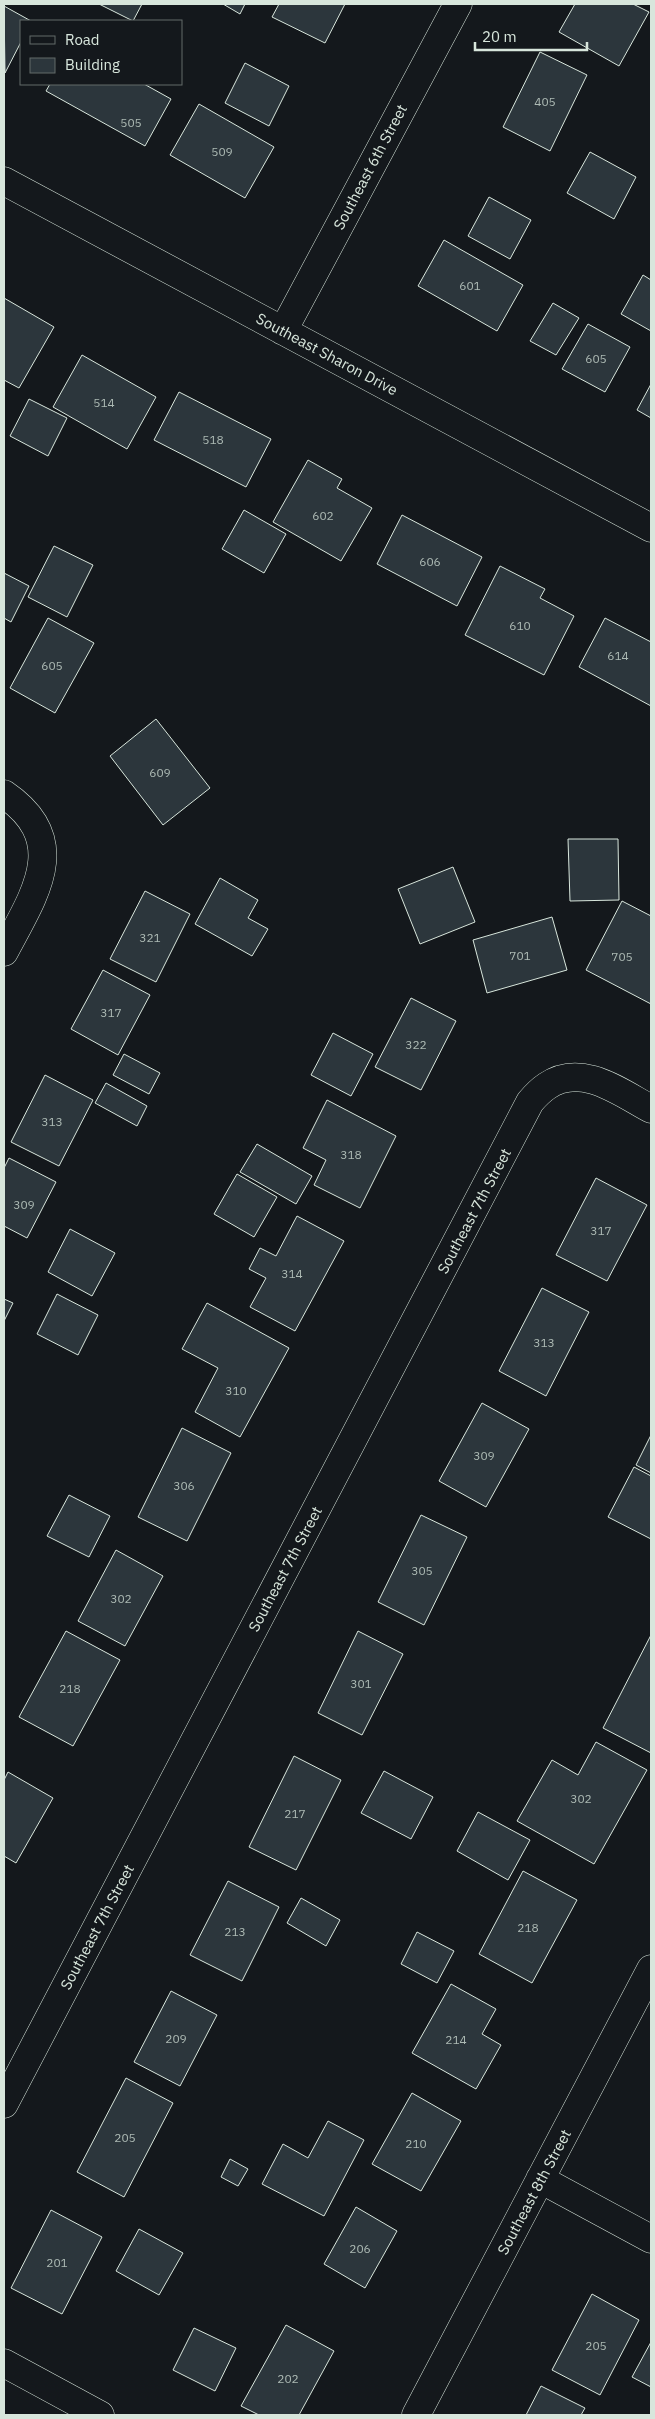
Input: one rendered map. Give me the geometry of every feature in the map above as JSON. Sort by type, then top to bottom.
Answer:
[{"type":"street","name":"Southeast 6th Street","points":[[283,331],[458,4]]},
{"type":"street","name":"Southeast Sharon Drive","points":[[4,181],[651,528]]},
{"type":"street","points":[[4,794],[22,806],[39,833],[43,865],[37,889],[4,952]]},
{"type":"street","name":"Southeast 7th Street","points":[[4,2104],[530,1102],[548,1085],[572,1077],[599,1080],[651,1109]]},
{"type":"street","name":"Southeast 8th Street","points":[[416,2415],[651,1969]]},
{"type":"street","points":[[540,2179],[651,2239]]},
{"type":"street","points":[[4,2363],[100,2415]]},
{"type":"building","points":[[99,4],[142,4],[134,20]]},
{"type":"building","points":[[223,4],[245,4],[240,14]]},
{"type":"building","points":[[279,4],[345,4],[325,43],[272,17]]},
{"type":"building","points":[[575,4],[633,4],[649,12],[619,66],[559,32]]},
{"type":"building","points":[[4,6],[29,20],[20,20],[20,44],[5,73]]},
{"type":"building","points":[[540,52],[587,75],[550,151],[503,127]]},
{"type":"building","points":[[245,63],[289,86],[269,126],[225,103]]},
{"type":"building","points":[[49,85],[146,85],[171,99],[145,146],[46,91]]},
{"type":"building","points":[[199,104],[274,147],[245,198],[170,155]]},
{"type":"building","points":[[590,152],[636,177],[614,219],[567,193]]},
{"type":"building","points":[[489,197],[531,220],[510,259],[468,236]]},
{"type":"building","points":[[444,240],[523,285],[497,331],[418,286]]},
{"type":"building","points":[[643,275],[651,280],[651,331],[621,314]]},
{"type":"building","points":[[4,298],[54,327],[19,388],[4,380]]},
{"type":"building","points":[[553,303],[579,318],[556,355],[530,341]]},
{"type":"building","points":[[588,324],[630,347],[605,392],[562,369]]},
{"type":"building","points":[[82,355],[156,397],[127,449],[53,407]]},
{"type":"building","points":[[651,384],[651,418],[637,410]]},
{"type":"building","points":[[179,392],[271,439],[246,487],[154,440]]},
{"type":"building","points":[[29,399],[67,418],[48,456],[10,436]]},
{"type":"building","points":[[308,460],[342,479],[337,488],[372,508],[341,561],[273,522]]},
{"type":"building","points":[[244,510],[286,534],[264,573],[222,549]]},
{"type":"building","points":[[402,515],[482,557],[457,606],[377,564]]},
{"type":"building","points":[[54,546],[93,565],[67,617],[28,597]]},
{"type":"building","points":[[500,566],[545,589],[540,598],[574,616],[544,675],[465,635]]},
{"type":"building","points":[[4,573],[29,586],[11,622],[4,618]]},
{"type":"building","points":[[48,618],[94,643],[55,713],[10,688]]},
{"type":"building","points":[[605,618],[651,642],[651,706],[579,667]]},
{"type":"building","points":[[156,719],[210,788],[163,825],[110,756]]},
{"type":"building","points":[[568,839],[618,839],[619,900],[570,901]]},
{"type":"building","points":[[453,867],[475,922],[420,944],[398,889]]},
{"type":"building","points":[[220,878],[258,900],[248,918],[268,929],[252,956],[195,924]]},
{"type":"building","points":[[145,891],[190,914],[156,982],[110,959]]},
{"type":"building","points":[[622,901],[651,916],[651,1004],[586,970]]},
{"type":"building","points":[[552,917],[567,970],[487,993],[473,940]]},
{"type":"building","points":[[103,970],[150,995],[118,1055],[71,1029]]},
{"type":"building","points":[[411,998],[456,1021],[421,1090],[375,1067]]},
{"type":"building","points":[[333,1033],[373,1054],[351,1096],[311,1075]]},
{"type":"building","points":[[124,1054],[160,1073],[149,1094],[113,1075]]},
{"type":"building","points":[[45,1075],[93,1100],[59,1166],[11,1142]]},
{"type":"building","points":[[106,1083],[147,1106],[137,1126],[95,1103]]},
{"type":"building","points":[[327,1100],[396,1136],[360,1208],[314,1185],[326,1160],[303,1148]]},
{"type":"building","points":[[257,1144],[312,1176],[296,1204],[240,1172]]},
{"type":"building","points":[[9,1158],[56,1182],[27,1238],[4,1226],[4,1168]]},
{"type":"building","points":[[237,1174],[277,1197],[254,1237],[214,1214]]},
{"type":"building","points":[[596,1178],[647,1205],[607,1281],[556,1255]]},
{"type":"building","points":[[297,1216],[344,1241],[295,1331],[250,1307],[266,1278],[249,1269],[260,1248],[276,1256]]},
{"type":"building","points":[[70,1229],[115,1253],[92,1296],[48,1272]]},
{"type":"building","points":[[542,1288],[589,1312],[546,1396],[499,1371]]},
{"type":"building","points":[[57,1294],[98,1315],[78,1355],[37,1334]]},
{"type":"building","points":[[4,1299],[13,1303],[4,1321]]},
{"type":"building","points":[[207,1303],[289,1348],[240,1437],[195,1412],[218,1368],[182,1349]]},
{"type":"building","points":[[482,1403],[529,1429],[486,1507],[439,1481]]},
{"type":"building","points":[[182,1428],[231,1453],[187,1541],[138,1517]]},
{"type":"building","points":[[651,1435],[651,1473],[636,1465]]},
{"type":"building","points":[[634,1467],[651,1476],[651,1539],[608,1517]]},
{"type":"building","points":[[69,1495],[110,1516],[89,1557],[47,1536]]},
{"type":"building","points":[[421,1515],[467,1537],[424,1625],[378,1602]]},
{"type":"building","points":[[116,1550],[163,1576],[125,1646],[78,1621]]},
{"type":"building","points":[[66,1631],[120,1660],[73,1746],[19,1717]]},
{"type":"building","points":[[358,1631],[403,1654],[362,1735],[318,1713]]},
{"type":"building","points":[[651,1635],[651,1753],[603,1728]]},
{"type":"building","points":[[596,1742],[647,1770],[594,1864],[517,1821],[552,1760],[578,1775]]},
{"type":"building","points":[[294,1756],[341,1780],[296,1870],[249,1847]]},
{"type":"building","points":[[384,1771],[433,1797],[411,1839],[361,1813]]},
{"type":"building","points":[[8,1772],[53,1798],[16,1863],[4,1856],[4,1780]]},
{"type":"building","points":[[478,1812],[530,1840],[508,1880],[457,1851]]},
{"type":"building","points":[[523,1871],[577,1900],[532,1983],[479,1954]]},
{"type":"building","points":[[228,1881],[279,1907],[242,1981],[190,1955]]},
{"type":"building","points":[[301,1898],[340,1920],[326,1946],[287,1923]]},
{"type":"building","points":[[417,1932],[454,1951],[437,1983],[401,1964]]},
{"type":"building","points":[[451,1984],[496,2009],[482,2034],[501,2045],[476,2089],[412,2053]]},
{"type":"building","points":[[171,1991],[217,2015],[180,2086],[134,2062]]},
{"type":"building","points":[[126,2078],[173,2103],[124,2197],[77,2172]]},
{"type":"building","points":[[412,2093],[461,2121],[421,2191],[372,2164]]},
{"type":"building","points":[[328,2121],[364,2140],[324,2216],[262,2184],[283,2144],[308,2158]]},
{"type":"building","points":[[230,2159],[248,2169],[238,2186],[221,2177]]},
{"type":"building","points":[[356,2207],[397,2231],[365,2288],[324,2264]]},
{"type":"building","points":[[51,2210],[102,2237],[62,2314],[11,2288]]},
{"type":"building","points":[[139,2229],[183,2253],[159,2295],[116,2271]]},
{"type":"building","points":[[592,2294],[639,2320],[600,2395],[552,2370]]},
{"type":"building","points":[[286,2325],[334,2351],[299,2415],[259,2415],[241,2406]]},
{"type":"building","points":[[194,2328],[236,2348],[215,2391],[173,2370]]},
{"type":"building","points":[[651,2342],[651,2387],[632,2377]]},
{"type":"building","points":[[541,2386],[585,2408],[581,2415],[526,2415]]}]
